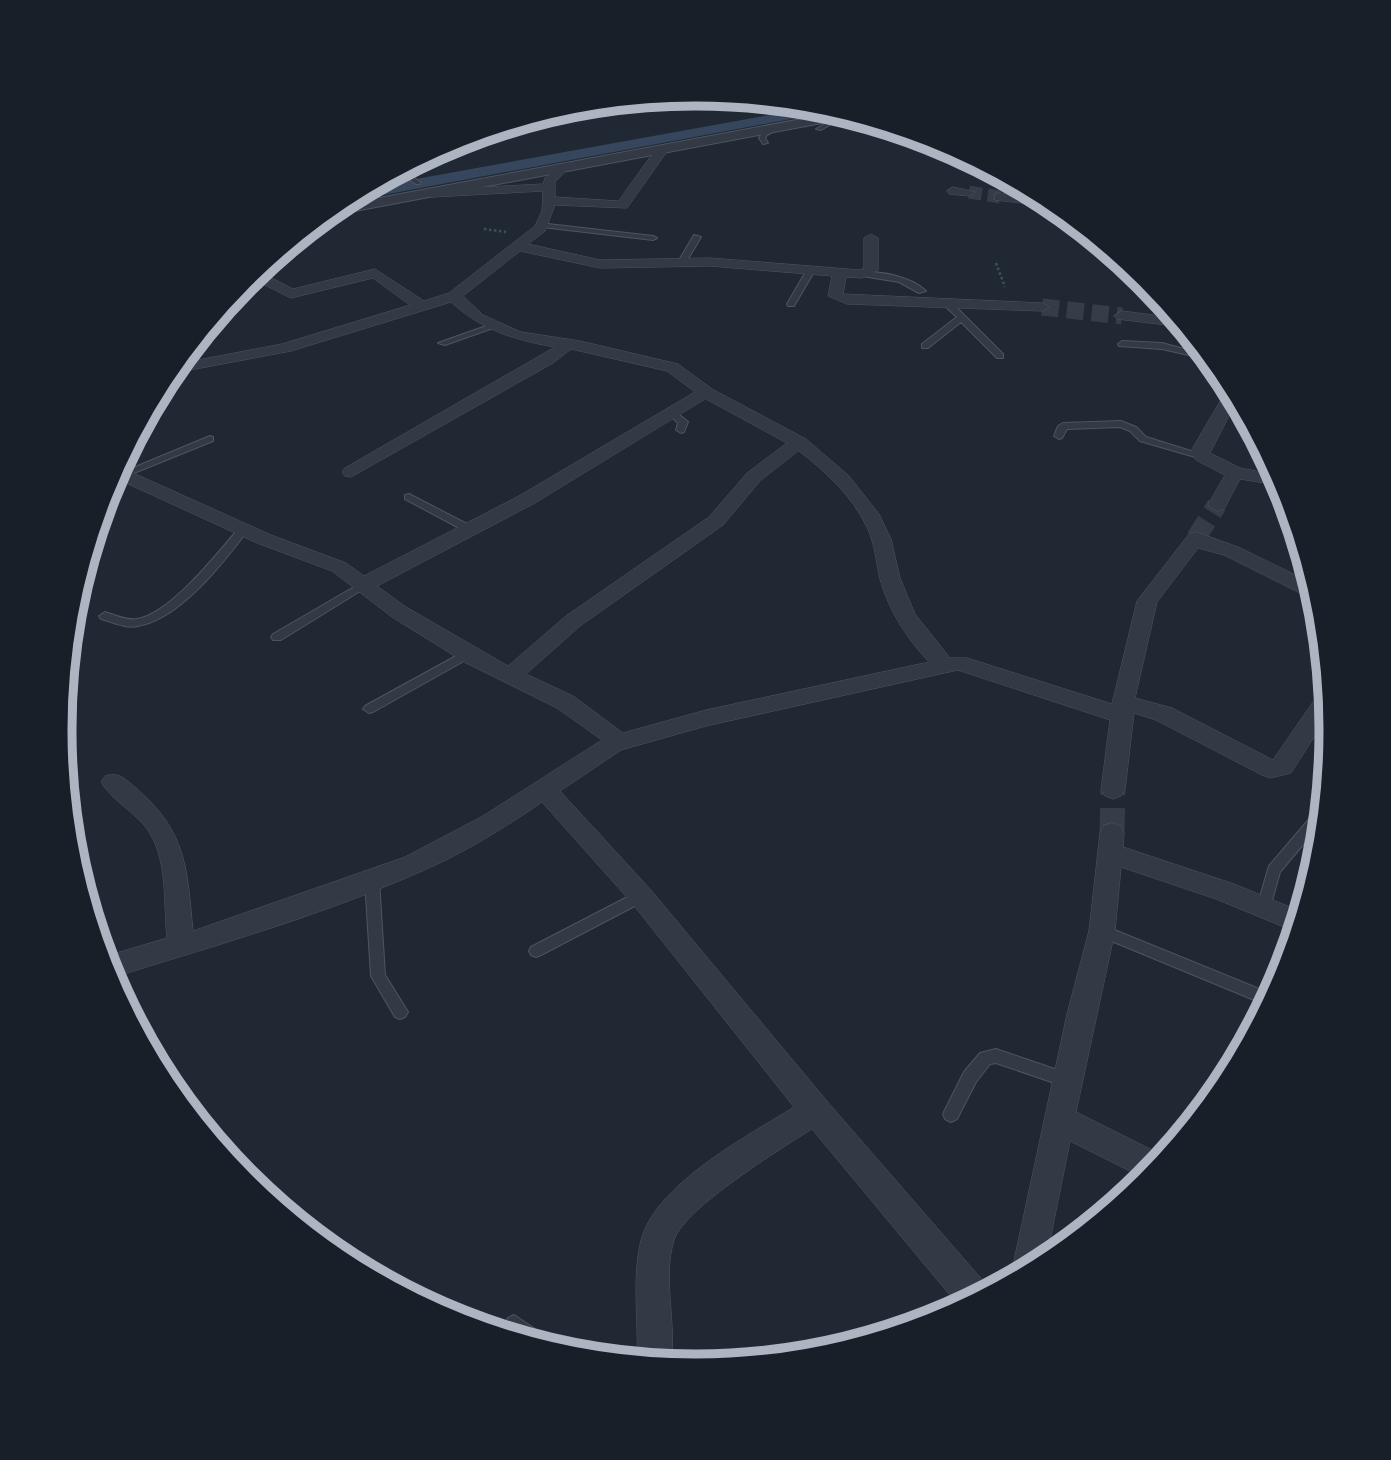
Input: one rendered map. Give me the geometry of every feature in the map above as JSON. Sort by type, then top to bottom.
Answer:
[{"type":"street","points":[[355,207],[822,119]]},
{"type":"street","points":[[430,192],[549,194],[622,205],[662,150]]},
{"type":"street","points":[[189,367],[285,348],[454,296],[542,225],[549,181],[564,168]]},
{"type":"street","points":[[953,191],[969,192]]},
{"type":"street","points":[[1000,197],[1024,200]]},
{"type":"street","points":[[517,246],[600,264],[682,262],[862,274],[871,270],[871,239]]},
{"type":"street","points":[[840,272],[837,298],[950,306],[1042,307]]},
{"type":"street","points":[[264,280],[291,294],[375,273],[422,306]]},
{"type":"street","points":[[454,296],[468,311],[492,327],[517,336],[568,344],[672,367],[706,392],[800,443],[823,460],[861,502],[884,544],[891,579],[904,616],[921,643],[944,664]]},
{"type":"street","points":[[1122,316],[1166,321]]},
{"type":"street","points":[[351,472],[568,344]]},
{"type":"street","points":[[361,586],[467,528],[526,500],[706,392]]},
{"type":"street","points":[[1227,404],[1200,450],[1202,456],[1236,473],[1266,479]]},
{"type":"street","points":[[511,675],[573,621],[716,521],[730,499],[751,478],[800,443]]},
{"type":"street","points":[[1217,505],[1236,473]]},
{"type":"street","points":[[126,476],[188,502],[243,530],[324,559],[467,654],[565,702],[620,742]]},
{"type":"street","points":[[1113,790],[1113,770],[1147,601],[1195,539],[1231,551],[1302,586]]},
{"type":"street","points":[[117,965],[414,864],[492,823],[620,742],[739,710],[906,676],[944,664],[959,663],[1124,709],[1164,714],[1270,769],[1283,766],[1291,757],[1319,712]]},
{"type":"street","points":[[113,782],[162,832],[174,859],[175,904],[181,945]]},
{"type":"street","points":[[545,790],[641,896],[815,1110],[969,1290]]},
{"type":"street","points":[[1031,1256],[1081,1014],[1102,931],[1111,843],[1290,918]]},
{"type":"street","points":[[654,1352],[658,1236],[674,1214],[705,1184],[815,1110]]},
{"type":"street","points":[[1060,1120],[1144,1163]]},
{"type":"lane","points":[[819,129],[832,122]]},
{"type":"lane","points":[[765,143],[762,138],[764,134],[777,128]]},
{"type":"lane","points":[[410,176],[418,183]]},
{"type":"lane","points":[[542,225],[653,238]]},
{"type":"lane","points":[[682,262],[697,237]]},
{"type":"lane","points":[[791,304],[811,270]]},
{"type":"lane","points":[[862,274],[896,279],[915,285],[922,291]]},
{"type":"lane","points":[[950,306],[1000,356]]},
{"type":"lane","points":[[925,346],[962,317]]},
{"type":"lane","points":[[442,343],[492,327]]},
{"type":"lane","points":[[1122,344],[1162,346],[1193,354]]},
{"type":"lane","points":[[671,411],[683,422],[681,430]]},
{"type":"lane","points":[[1059,436],[1063,426],[1121,424],[1133,429],[1143,439],[1202,456]]},
{"type":"lane","points":[[129,469],[211,439]]},
{"type":"lane","points":[[410,497],[467,528]]},
{"type":"lane","points":[[105,616],[129,623],[141,623],[151,618],[180,598],[204,576],[243,530]]},
{"type":"lane","points":[[277,637],[361,586]]},
{"type":"lane","points":[[369,709],[467,654]]},
{"type":"lane","points":[[1264,907],[1274,870],[1311,826]]},
{"type":"lane","points":[[372,880],[378,976],[400,1012]]},
{"type":"lane","points":[[536,951],[641,896]]},
{"type":"lane","points":[[1102,931],[1260,995]]},
{"type":"lane","points":[[951,1114],[970,1077],[985,1058],[996,1056],[1069,1081]]},
{"type":"lane","points":[[514,1324],[519,1328]]},
{"type":"path","points":[[996,263],[1011,305]]},
{"type":"waterway","points":[[384,190],[796,115]]},
{"type":"tunnel","points":[[969,192],[1000,197]]},
{"type":"tunnel","points":[[1042,307],[1122,316]]},
{"type":"tunnel","points":[[1196,538],[1217,505]]},
{"type":"tunnel","points":[[1112,833],[1113,790]]}]
